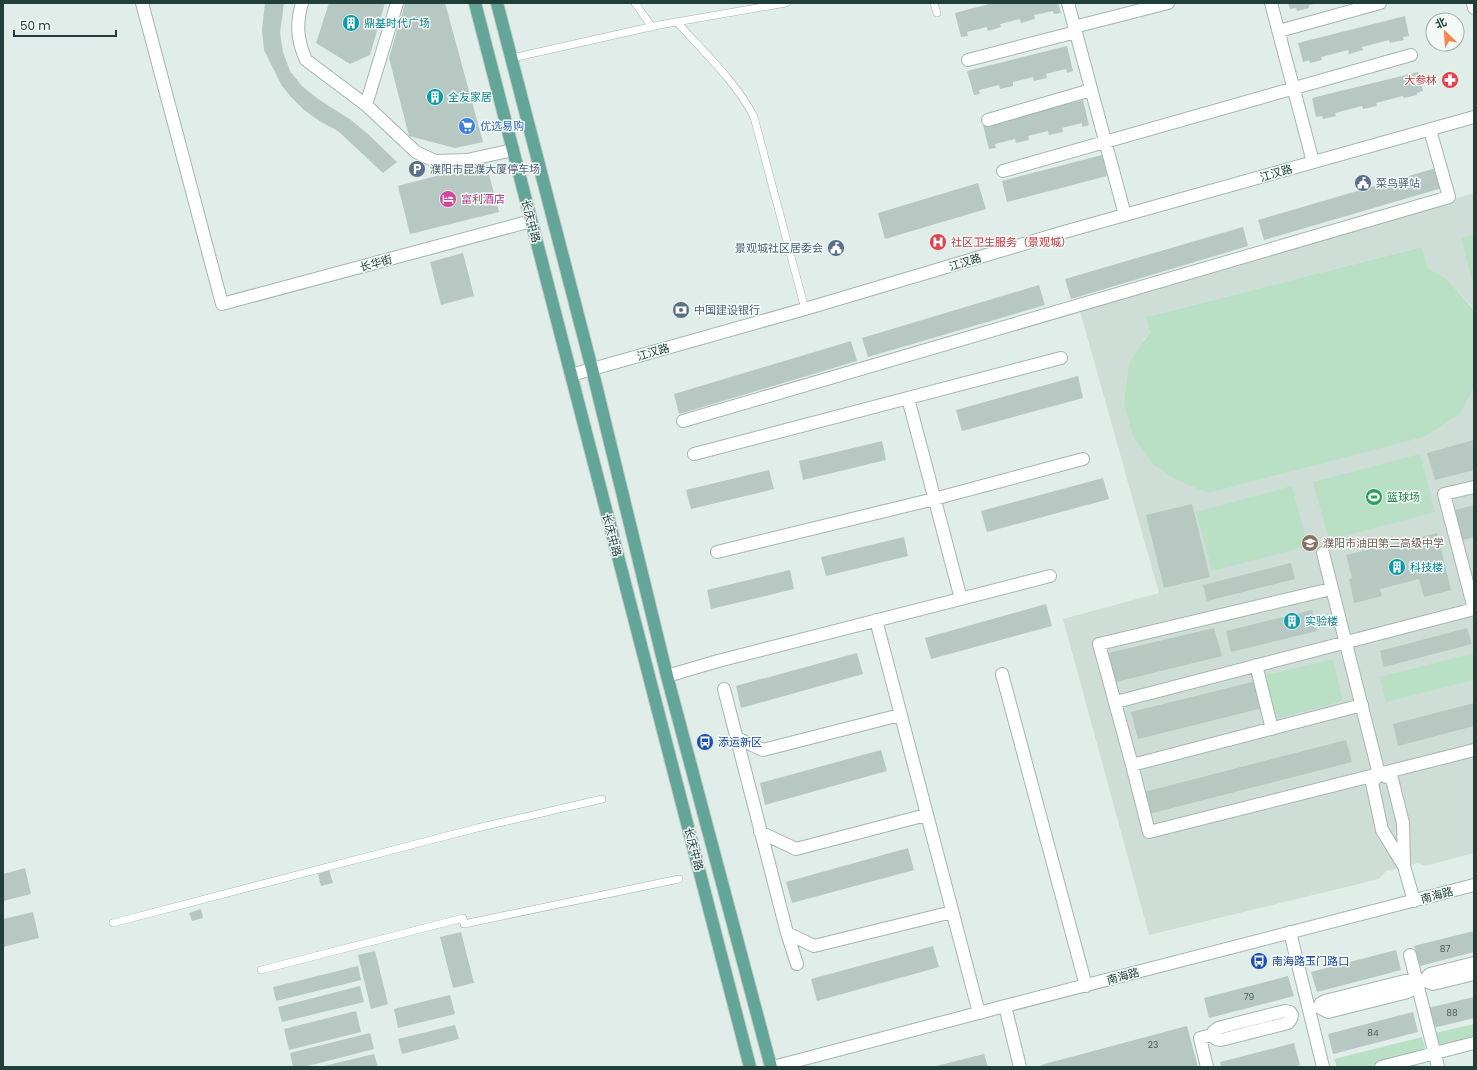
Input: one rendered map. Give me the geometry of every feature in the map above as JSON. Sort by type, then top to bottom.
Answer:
[{"type":"main road","name":"长庆中路","points":[[474,3],[750,1067]]},
{"type":"main road","name":"长庆中路","points":[[497,3],[592,369],[667,676],[772,1067]]},
{"type":"street","name":"长华街","points":[[142,3],[222,304],[531,221]]},
{"type":"street","points":[[302,3],[297,23],[301,49],[306,60],[366,105],[416,152],[435,161],[467,160],[513,150]]},
{"type":"street","points":[[366,105],[397,3]]},
{"type":"street","points":[[1068,3],[1125,215]]},
{"type":"street","points":[[968,60],[1168,3]]},
{"type":"street","points":[[1272,3],[1313,162]]},
{"type":"street","points":[[1279,31],[1380,3]]},
{"type":"street","points":[[1473,3],[1474,8]]},
{"type":"street","points":[[1003,171],[1411,55]]},
{"type":"street","points":[[988,120],[1091,90]]},
{"type":"street","name":"江汉路","points":[[571,375],[805,309],[1125,215],[1474,117]]},
{"type":"street","points":[[683,421],[1449,196],[1430,130]]},
{"type":"street","points":[[694,454],[1061,358]]},
{"type":"street","points":[[908,398],[961,599]]},
{"type":"street","points":[[717,552],[934,499],[1084,459]]},
{"type":"street","points":[[1116,702],[1474,609],[1444,494],[1474,487]]},
{"type":"street","points":[[1323,553],[1344,642],[1362,705],[1379,774]]},
{"type":"street","points":[[667,676],[718,661],[1050,576]]},
{"type":"street","points":[[1331,589],[1099,644],[1116,702],[1149,832],[1474,750]]},
{"type":"street","points":[[876,620],[979,1013]]},
{"type":"street","points":[[1256,665],[1272,729]]},
{"type":"street","points":[[1002,674],[1086,986]]},
{"type":"street","points":[[724,689],[760,832],[796,964]]},
{"type":"street","points":[[1132,765],[1362,705]]},
{"type":"street","points":[[737,738],[763,750],[900,715]]},
{"type":"street","points":[[1379,774],[1372,783],[1382,830],[1404,866]]},
{"type":"street","points":[[1379,774],[1392,780],[1403,823],[1404,866],[1414,901]]},
{"type":"street","points":[[760,832],[796,850],[926,815]]},
{"type":"street","name":"南海路","points":[[772,1067],[1474,885]]},
{"type":"street","points":[[787,933],[814,946],[952,912]]},
{"type":"street","points":[[1290,932],[1314,1009],[1323,1067]]},
{"type":"street","points":[[1410,955],[1419,983],[1438,1067]]},
{"type":"street","points":[[1419,983],[1430,974],[1474,963]]},
{"type":"street","points":[[1208,1067],[1200,1038],[1212,1035],[1218,1028],[1278,1013],[1290,1012],[1292,1015],[1314,1009],[1325,1001],[1405,981],[1433,984],[1474,974]]},
{"type":"street","points":[[1005,1006],[1020,1067]]},
{"type":"street","points":[[1381,1067],[1474,1043]]},
{"type":"lane","points":[[635,3],[652,27]]},
{"type":"lane","points":[[512,58],[652,27],[786,3]]},
{"type":"lane","points":[[934,3],[937,13]]},
{"type":"lane","points":[[677,22],[738,91],[748,104],[754,117],[805,309]]},
{"type":"lane","points":[[113,922],[477,828],[602,799]]},
{"type":"lane","points":[[261,970],[463,918],[464,924],[679,879]]},
{"type":"shaded area","name":"濮阳市油田第二高级中学","points":[[1474,193],[1474,312],[1472,307],[1447,279],[1428,268],[1422,247],[1146,317],[1150,332],[1143,341],[1460,414],[1474,388],[1474,853],[1425,866],[1418,863],[1386,871],[1379,879],[1149,935],[1063,619],[1159,593],[1080,311]]},
{"type":"green space","points":[[1474,234],[1474,287],[1461,238]]},
{"type":"green space","points":[[1422,247],[1428,268],[1447,279],[1474,312],[1474,388],[1460,414],[1423,437],[1208,493],[1177,480],[1154,465],[1133,436],[1124,404],[1129,364],[1150,332],[1146,317]]},
{"type":"green space","name":"篮球场","points":[[1420,454],[1435,512],[1329,540],[1313,482]]},
{"type":"green space","points":[[1292,486],[1308,546],[1212,571],[1196,512]]},
{"type":"green space","points":[[1474,653],[1474,680],[1386,702],[1380,677]]},
{"type":"green space","points":[[1333,659],[1343,701],[1275,719],[1264,676]]},
{"type":"green space","points":[[1474,1024],[1474,1040],[1439,1049],[1435,1033]]},
{"type":"green space","points":[[1422,1037],[1426,1052],[1367,1067],[1337,1067],[1334,1059]]},
{"type":"building","points":[[265,3],[284,3],[280,33],[283,52],[290,71],[302,86],[318,99],[351,120],[397,162],[383,173],[338,131],[321,122],[304,110],[282,86],[264,50],[262,30]]},
{"type":"building","name":"鼎基时代广场","points":[[329,3],[385,3],[370,55],[350,64],[316,43]]},
{"type":"building","name":"全友家居","points":[[405,3],[445,3],[483,142],[455,148],[409,136],[389,58]]},
{"type":"building","points":[[993,3],[1058,3],[1061,13],[1054,14],[1053,11],[1034,15],[1035,19],[1021,23],[1020,19],[1000,24],[1001,27],[988,31],[987,27],[967,32],[968,36],[961,37],[955,13]]},
{"type":"building","points":[[1288,3],[1314,4],[1309,5],[1309,8],[1297,11],[1296,8],[1290,9]]},
{"type":"building","points":[[1405,16],[1409,36],[1403,37],[1404,40],[1390,43],[1389,40],[1362,47],[1363,50],[1349,54],[1348,50],[1321,57],[1322,60],[1310,63],[1309,60],[1303,62],[1298,43]]},
{"type":"building","points":[[1067,46],[1073,71],[1067,73],[1066,69],[1046,74],[1047,78],[1034,81],[1033,77],[1013,82],[1013,86],[1000,89],[999,85],[979,90],[980,94],[974,95],[967,71]]},
{"type":"building","points":[[1418,72],[1423,91],[1417,93],[1417,95],[1404,98],[1403,96],[1376,103],[1377,106],[1363,109],[1362,106],[1335,113],[1336,116],[1323,119],[1322,116],[1316,117],[1312,98]]},
{"type":"building","points":[[1083,100],[1089,125],[1082,127],[1082,123],[1062,128],[1063,132],[1049,135],[1048,131],[1028,136],[1029,140],[1016,143],[1015,139],[995,144],[996,148],[989,149],[983,125]]},
{"type":"building","points":[[1102,155],[1107,176],[1007,202],[1002,181]]},
{"type":"building","points":[[486,163],[499,212],[410,234],[398,186]]},
{"type":"building","points":[[1436,168],[1442,188],[1264,240],[1258,220]]},
{"type":"building","points":[[978,183],[986,209],[885,239],[878,213]]},
{"type":"building","points":[[1243,227],[1248,246],[1071,299],[1065,279]]},
{"type":"building","points":[[463,253],[474,296],[441,305],[430,262]]},
{"type":"building","points":[[1039,285],[1045,305],[868,357],[862,338]]},
{"type":"building","points":[[851,341],[857,361],[679,414],[674,394]]},
{"type":"building","points":[[1078,376],[1083,398],[962,431],[956,410]]},
{"type":"building","points":[[1474,440],[1474,470],[1435,480],[1427,453]]},
{"type":"building","points":[[882,441],[886,460],[803,480],[799,461]]},
{"type":"building","points":[[769,470],[774,489],[691,509],[686,490]]},
{"type":"building","points":[[1103,478],[1109,499],[987,532],[981,511]]},
{"type":"building","points":[[1192,504],[1210,577],[1164,588],[1146,515]]},
{"type":"building","points":[[1474,505],[1474,537],[1459,541],[1451,511]]},
{"type":"building","name":"科技楼","points":[[1437,533],[1451,590],[1424,597],[1419,579],[1380,589],[1382,596],[1354,603],[1349,579],[1352,578],[1346,555]]},
{"type":"building","points":[[904,537],[908,556],[826,576],[821,557]]},
{"type":"building","points":[[1291,563],[1295,579],[1207,601],[1203,585]]},
{"type":"building","points":[[790,570],[794,589],[711,609],[707,590]]},
{"type":"building","points":[[1046,604],[1052,626],[931,659],[925,638]]},
{"type":"building","name":"实验楼","points":[[1312,610],[1317,631],[1231,652],[1226,631]]},
{"type":"building","points":[[1214,628],[1222,656],[1116,682],[1108,653]]},
{"type":"building","points":[[1467,628],[1472,644],[1384,667],[1380,651]]},
{"type":"building","points":[[857,653],[863,674],[741,708],[736,686]]},
{"type":"building","points":[[1256,681],[1263,708],[1138,739],[1131,712]]},
{"type":"building","points":[[1474,703],[1474,726],[1398,746],[1393,724]]},
{"type":"building","points":[[1346,740],[1352,762],[1145,815],[1140,793]]},
{"type":"building","points":[[881,750],[887,771],[765,805],[760,783]]},
{"type":"building","points":[[908,848],[914,870],[792,903],[786,882]]},
{"type":"building","points":[[25,868],[31,894],[3,901],[3,874]]},
{"type":"building","points":[[329,870],[333,883],[321,886],[318,874]]},
{"type":"building","points":[[201,909],[203,918],[192,921],[189,913]]},
{"type":"building","points":[[33,912],[39,938],[3,947],[3,919]]},
{"type":"building","points":[[1474,931],[1474,952],[1420,966],[1414,946]]},
{"type":"building","points":[[461,932],[474,983],[453,988],[440,937]]},
{"type":"building","points":[[933,946],[939,967],[817,1001],[811,979]]},
{"type":"building","points":[[1396,950],[1401,970],[1317,992],[1311,972]]},
{"type":"building","points":[[375,951],[388,1004],[371,1009],[358,955]]},
{"type":"building","points":[[358,966],[361,980],[276,1001],[273,987]]},
{"type":"building","points":[[1288,976],[1294,996],[1209,1018],[1204,998]]},
{"type":"building","points":[[360,986],[364,1002],[282,1022],[278,1007]]},
{"type":"building","points":[[450,995],[455,1014],[398,1028],[394,1009]]},
{"type":"building","points":[[1474,997],[1474,1018],[1433,1028],[1428,1008]]},
{"type":"building","points":[[356,1011],[361,1032],[289,1050],[284,1029]]},
{"type":"building","points":[[1413,1012],[1418,1032],[1333,1054],[1328,1034]]},
{"type":"building","points":[[455,1025],[459,1039],[402,1054],[398,1039]]},
{"type":"building","points":[[1187,1026],[1198,1067],[1042,1067],[1041,1065]]},
{"type":"building","points":[[370,1033],[374,1049],[304,1067],[293,1067],[290,1053]]},
{"type":"building","points":[[1294,1043],[1300,1065],[1294,1067],[1221,1067],[1220,1062]]},
{"type":"building","points":[[374,1054],[378,1067],[324,1067],[324,1066]]},
{"type":"building","points":[[984,1054],[988,1067],[936,1067],[936,1066]]},
{"type":"place","name":"鼎基时代广场","points":[[351,23]]},
{"type":"place","name":"大参林","points":[[1450,80]]},
{"type":"place","name":"全友家居","points":[[435,97]]},
{"type":"place","name":"优选易购","points":[[467,126]]},
{"type":"place","name":"濮阳市昆濮大厦停车场","points":[[417,169]]},
{"type":"place","name":"菜鸟驿站","points":[[1363,183]]},
{"type":"place","name":"富利酒店","points":[[448,199]]},
{"type":"place","name":"社区卫生服务（景观城）","points":[[938,242]]},
{"type":"place","name":"景观城社区居委会","points":[[836,248]]},
{"type":"place","name":"中国建设银行","points":[[681,310]]},
{"type":"place","name":"篮球场","points":[[1374,497]]},
{"type":"place","name":"濮阳市油田第二高级中学","points":[[1310,543]]},
{"type":"place","name":"科技楼","points":[[1397,567]]},
{"type":"place","name":"实验楼","points":[[1292,621]]},
{"type":"place","name":"添运新区","points":[[705,742]]},
{"type":"place","name":"南海路玉门路口","points":[[1259,961]]}]
